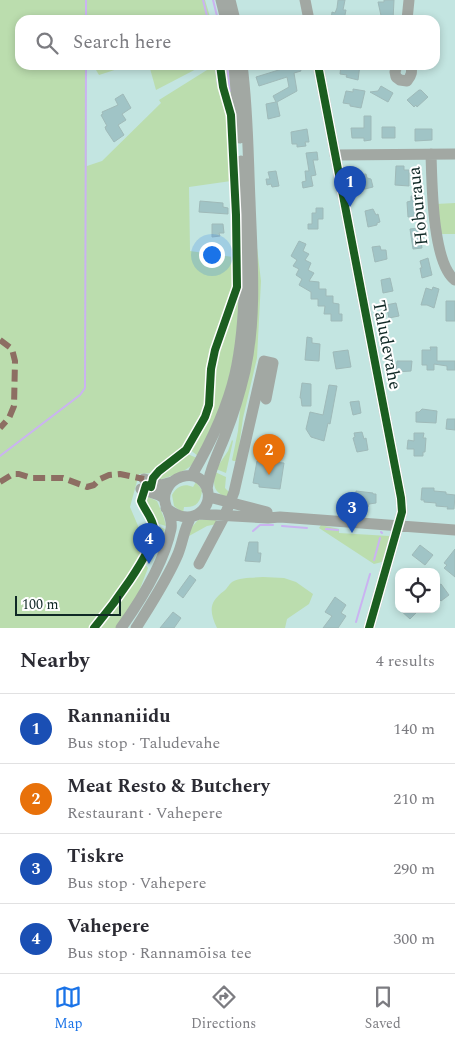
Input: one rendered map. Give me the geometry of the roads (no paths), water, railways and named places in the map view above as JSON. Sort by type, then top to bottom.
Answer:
[{"type":"street","points":[[221,0],[225,15]]},
{"type":"street","points":[[230,0],[234,15]]},
{"type":"street","points":[[305,0],[308,15]]},
{"type":"street","points":[[408,15],[409,0]]},
{"type":"street","points":[[192,475],[210,442],[224,406],[235,375],[240,346],[244,304],[241,162],[235,70]]},
{"type":"street","points":[[136,628],[166,577],[177,554],[187,524],[207,504],[208,478],[227,432],[245,371],[251,333],[252,241],[246,96],[243,70]]},
{"type":"street","name":"Taludevahe","points":[[319,70],[401,498],[402,512],[369,628]]},
{"type":"street","points":[[395,70],[396,77],[407,81],[412,70]]},
{"type":"street","name":"Hoburaua","points":[[430,154],[439,249],[449,276],[455,280]]},
{"type":"street","points":[[335,155],[455,154]]},
{"type":"street","points":[[199,564],[225,515],[234,492],[264,361],[273,363],[266,399]]},
{"type":"street","points":[[280,517],[208,494],[199,478],[192,475],[161,485],[147,486],[178,516],[280,517],[455,530]]},
{"type":"street","points":[[121,628],[150,583],[165,550],[172,522],[165,503],[167,488],[172,482]]},
{"type":"waterway","points":[[86,0],[86,15]]},
{"type":"waterway","points":[[203,0],[207,15]]},
{"type":"waterway","points":[[213,0],[217,15]]},
{"type":"waterway","points":[[0,456],[80,395],[85,388],[86,70]]},
{"type":"waterway","points":[[216,70],[218,85]]},
{"type":"waterway","points":[[228,70],[230,91]]},
{"type":"waterway","points":[[253,531],[260,525],[273,525]]},
{"type":"waterway","points":[[282,526],[307,528]]},
{"type":"waterway","points":[[326,529],[338,530]]},
{"type":"waterway","points":[[374,560],[380,538]]},
{"type":"waterway","points":[[356,622],[370,574]]},
{"type":"place","name":"Rannaniidu","points":[[350,207]]},
{"type":"place","name":"Meat Resto & Butchery","points":[[269,475]]},
{"type":"place","name":"Tiskre","points":[[352,533]]},
{"type":"place","name":"Vahepere","points":[[149,564]]}]
